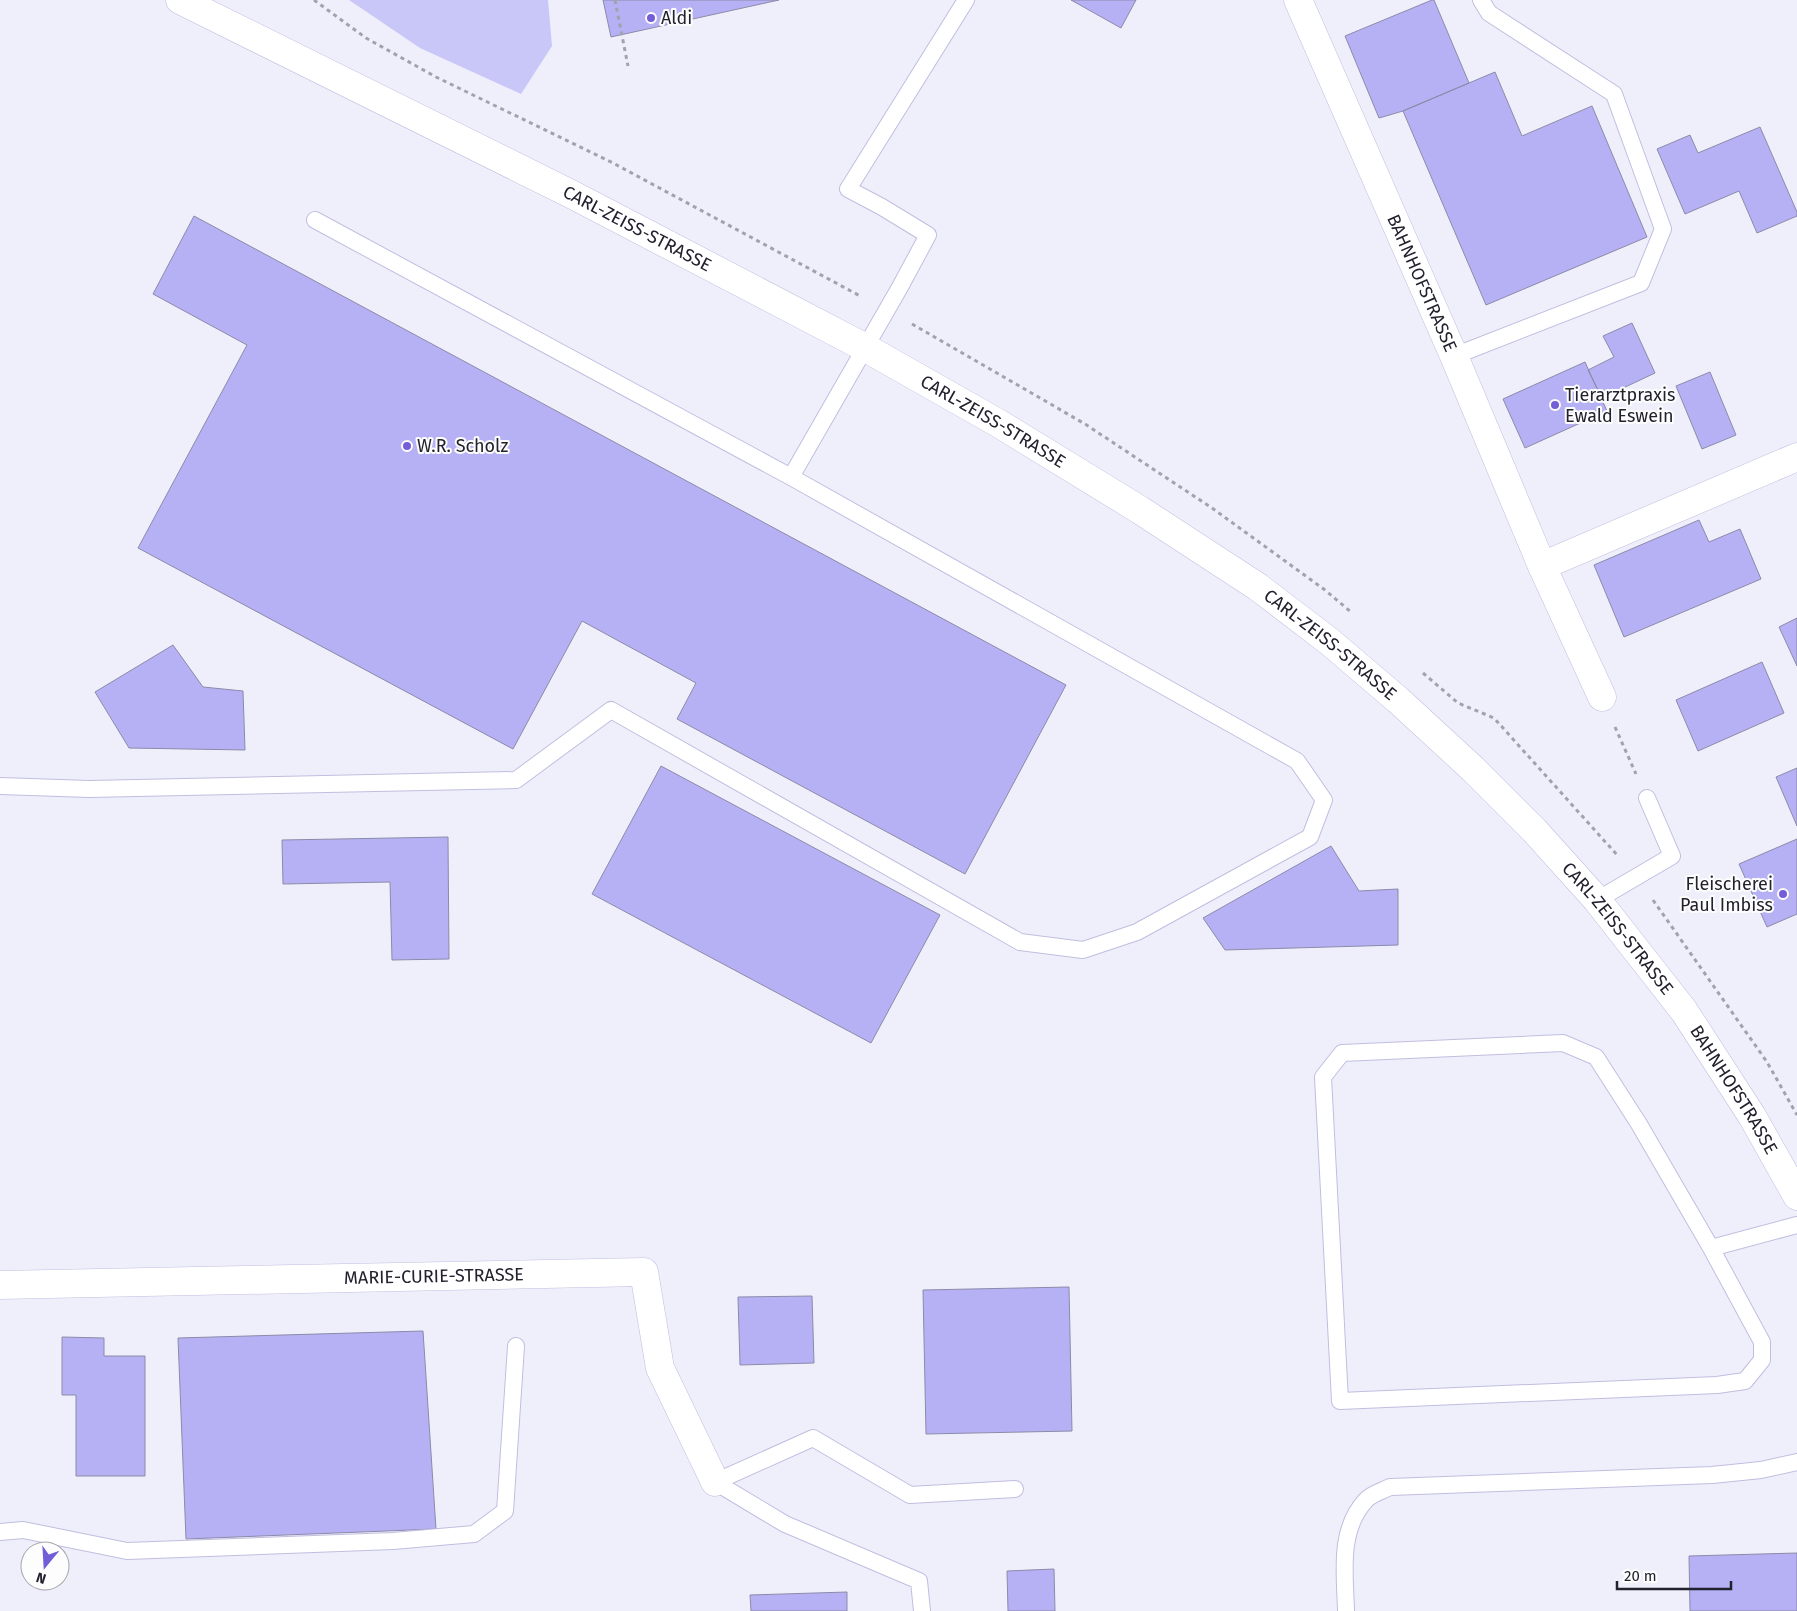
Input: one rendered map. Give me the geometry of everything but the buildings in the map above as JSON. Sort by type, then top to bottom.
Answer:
[{"type":"main road","name":"CARL-ZEISS-STRASSE","points":[[180,0],[573,195],[864,347],[998,423],[1140,510],[1258,587],[1330,642],[1473,768],[1534,830],[1597,900],[1684,1011]]},
{"type":"main road","points":[[219,0],[239,28]]},
{"type":"main road","name":"BAHNHOFSTRASSE","points":[[1298,0],[1454,356],[1542,566],[1602,697]]},
{"type":"main road","points":[[1542,566],[1797,457]]},
{"type":"main road","name":"BAHNHOFSTRASSE","points":[[1684,1011],[1752,1116],[1797,1196]]},
{"type":"main road","name":"MARIE-CURIE-STRASSE","points":[[0,1285],[644,1272],[660,1368],[715,1482]]},
{"type":"lane","points":[[791,476],[928,235],[848,189],[966,0]]},
{"type":"lane","points":[[1454,356],[1641,283],[1663,229],[1614,94],[1489,13],[1482,0]]},
{"type":"lane","points":[[0,786],[89,789],[516,780],[611,710],[1020,942],[1083,950],[1137,932],[1310,837],[1324,800],[1297,761],[791,476],[315,220]]},
{"type":"lane","points":[[1597,900],[1672,856],[1647,798]]},
{"type":"lane","points":[[1563,1043],[1596,1057],[1639,1124],[1711,1248],[1762,1342],[1762,1360],[1745,1381],[1717,1385],[1340,1401],[1323,1077],[1342,1053],[1563,1043]]},
{"type":"lane","points":[[1711,1248],[1797,1225]]},
{"type":"lane","points":[[0,1532],[23,1530],[127,1550],[393,1541],[474,1534],[506,1511],[516,1346]]},
{"type":"lane","points":[[715,1482],[814,1438],[910,1495],[1015,1489]]},
{"type":"lane","points":[[1346,1611],[1344,1547],[1351,1523],[1366,1499],[1390,1487],[1712,1475],[1760,1470],[1797,1462]]},
{"type":"lane","points":[[715,1482],[785,1524],[919,1581],[922,1611]]},
{"type":"path","points":[[615,0],[628,66]]},
{"type":"path","points":[[1602,697],[1647,798]]},
{"type":"path","points":[[1638,877],[1767,1062],[1797,1115]]},
{"type":"shaded area","points":[[349,0],[548,0],[552,46],[521,94],[420,48]]},
{"type":"place","name":"Aldi","points":[[651,18]]},
{"type":"place","name":"Tierarztpraxis Ewald Eswein","points":[[1555,405]]},
{"type":"place","name":"W.R. Scholz","points":[[407,446]]},
{"type":"place","name":"Fleischerei Paul Imbiss","points":[[1783,894]]}]
